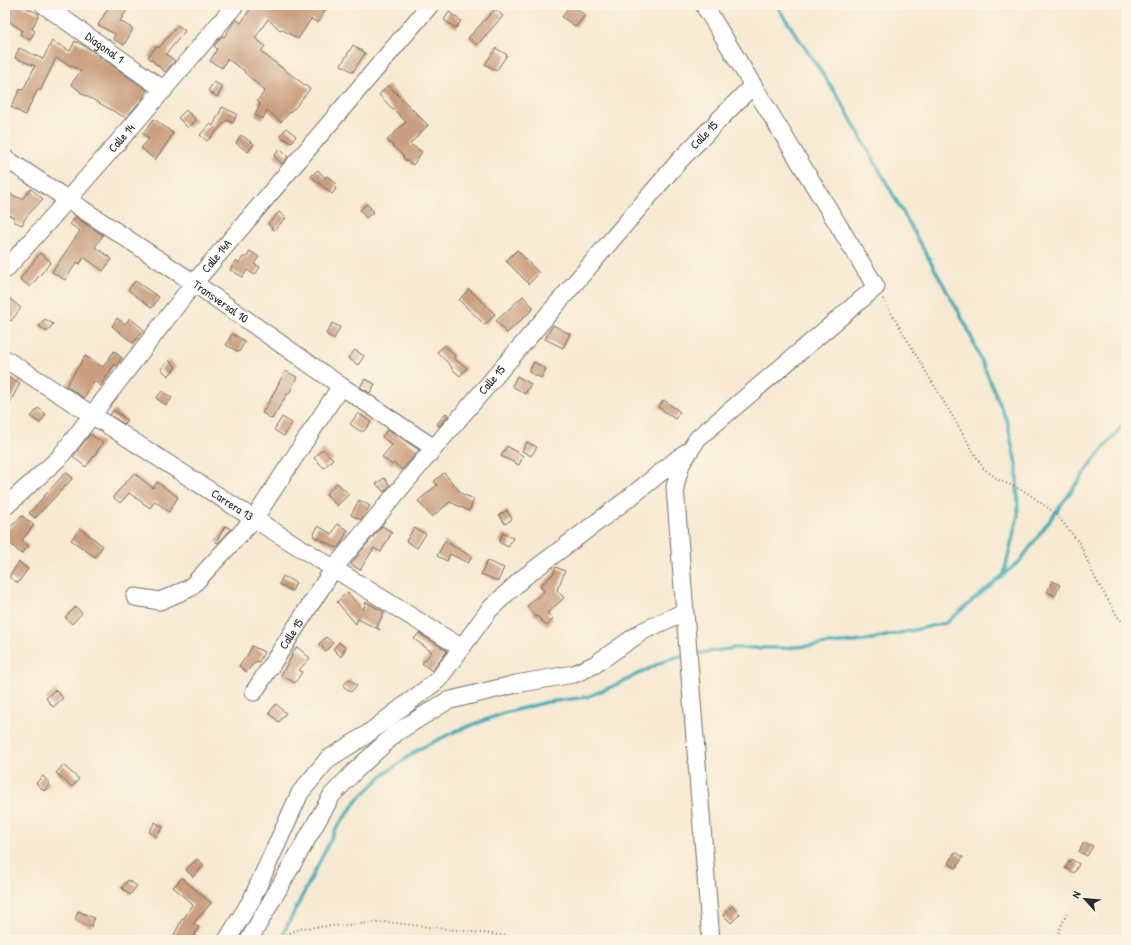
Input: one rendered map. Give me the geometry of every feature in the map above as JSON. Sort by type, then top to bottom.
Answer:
[{"type":"street","name":"Diagonal 1","points":[[44,5],[164,90]]},
{"type":"street","name":"Calle 14","points":[[5,270],[164,90],[235,5]]},
{"type":"street","name":"Calle 14A","points":[[5,507],[59,458],[194,283],[430,5]]},
{"type":"street","points":[[704,5],[876,288],[698,438],[681,464],[675,487],[711,940]]},
{"type":"street","name":"Calle 15","points":[[254,692],[334,568],[434,448],[679,161],[753,85]]},
{"type":"street","name":"Transversal 10","points":[[5,158],[194,283],[341,386],[434,448]]},
{"type":"street","name":"Carrera 13","points":[[5,359],[254,519],[462,648]]},
{"type":"street","points":[[134,598],[160,601],[190,588],[254,519],[341,386]]},
{"type":"street","points":[[227,940],[252,899],[300,793],[328,759],[366,735],[438,680],[489,610],[523,578],[629,498],[691,448]]},
{"type":"street","points":[[249,940],[332,795],[354,771],[397,732],[447,701],[516,684],[574,674],[594,665],[643,631],[684,612]]},
{"type":"path","points":[[876,288],[983,468],[999,480],[1026,492],[1055,513],[1080,544],[1095,578],[1118,617],[1126,625]]},
{"type":"path","points":[[1055,940],[1067,913]]},
{"type":"path","points":[[271,940],[303,928],[387,922],[532,940]]},
{"type":"building","points":[[5,5],[21,5],[39,14],[32,29],[35,31],[30,40],[20,34],[22,30],[5,19]]},
{"type":"building","points":[[110,5],[130,5],[120,21],[133,29],[124,45],[113,39],[115,34],[98,25]]},
{"type":"building","points":[[253,5],[328,5],[318,23],[311,19],[298,39],[281,29],[280,30],[268,19],[255,38],[265,46],[261,52],[310,89],[281,122],[267,110],[263,119],[255,115],[260,104],[257,101],[265,91],[244,72],[245,71],[227,59],[222,68],[210,61],[217,49],[214,46],[222,36],[224,37],[236,19],[241,23]]},
{"type":"building","points":[[570,5],[585,15],[576,27],[562,17]]},
{"type":"building","points":[[495,9],[503,16],[477,45],[468,38]]},
{"type":"building","points":[[449,12],[461,21],[456,28],[444,20]]},
{"type":"building","points":[[178,25],[185,31],[166,54],[175,61],[165,72],[148,57],[157,46],[159,48]]},
{"type":"building","points":[[52,41],[70,51],[75,41],[88,48],[147,90],[142,99],[126,118],[81,93],[71,84],[81,71],[56,58],[40,91],[38,89],[25,115],[11,107],[20,89],[23,90],[35,66],[15,58],[19,48],[43,59]]},
{"type":"building","points":[[353,45],[365,53],[353,72],[341,65]]},
{"type":"building","points":[[496,48],[507,55],[496,71],[485,64]]},
{"type":"building","points":[[214,82],[223,87],[217,97],[208,91]]},
{"type":"building","points":[[388,85],[428,125],[410,144],[422,152],[413,165],[403,158],[404,157],[387,140],[406,122],[379,95]]},
{"type":"building","points":[[222,107],[237,114],[233,123],[227,120],[207,141],[200,135],[210,124],[213,126]]},
{"type":"building","points":[[186,110],[196,120],[188,128],[178,118]]},
{"type":"building","points":[[154,119],[173,133],[155,160],[141,148],[149,139],[143,133]]},
{"type":"building","points":[[286,128],[296,136],[291,143],[280,136]]},
{"type":"building","points":[[241,135],[254,144],[248,152],[236,143]]},
{"type":"building","points":[[280,149],[288,157],[282,164],[274,156]]},
{"type":"building","points":[[318,170],[325,178],[327,176],[337,184],[334,187],[336,189],[332,194],[311,176]]},
{"type":"building","points":[[31,189],[43,199],[26,217],[22,225],[13,221],[15,218],[5,213],[5,204],[10,194],[22,199]]},
{"type":"building","points":[[367,204],[374,212],[366,218],[360,210]]},
{"type":"building","points":[[279,212],[286,218],[274,230],[268,224]]},
{"type":"building","points":[[75,217],[103,235],[95,247],[112,259],[103,271],[84,257],[80,264],[77,262],[65,280],[52,272],[80,231],[70,224]]},
{"type":"building","points":[[517,250],[539,273],[529,284],[506,261]]},
{"type":"building","points":[[250,251],[259,257],[254,264],[260,267],[255,275],[247,270],[243,277],[230,270],[236,261],[239,263],[243,257],[247,257]]},
{"type":"building","points":[[40,253],[51,262],[30,287],[20,279]]},
{"type":"building","points":[[135,281],[159,297],[152,308],[128,290]]},
{"type":"building","points":[[469,289],[495,314],[485,325],[459,300]]},
{"type":"building","points":[[5,295],[21,308],[11,321],[5,316]]},
{"type":"building","points":[[523,296],[534,308],[507,333],[496,321]]},
{"type":"building","points":[[117,318],[125,324],[130,318],[144,330],[133,343],[112,326]]},
{"type":"building","points":[[45,319],[53,324],[47,332],[39,326]]},
{"type":"building","points":[[332,323],[340,327],[334,339],[326,334]]},
{"type":"building","points":[[553,325],[570,334],[563,348],[545,339]]},
{"type":"building","points":[[232,334],[245,341],[239,352],[226,345]]},
{"type":"building","points":[[445,345],[455,356],[453,358],[467,368],[460,376],[437,352]]},
{"type":"building","points":[[355,350],[364,356],[358,365],[348,358]]},
{"type":"building","points":[[114,351],[122,358],[116,366],[114,365],[101,386],[94,381],[84,398],[66,386],[85,356],[103,367]]},
{"type":"building","points":[[169,360],[176,367],[168,376],[161,369]]},
{"type":"building","points":[[534,362],[546,369],[541,378],[529,372]]},
{"type":"building","points":[[285,371],[297,377],[289,394],[287,394],[272,419],[262,413]]},
{"type":"building","points":[[517,376],[531,384],[525,394],[512,386]]},
{"type":"building","points":[[8,377],[20,383],[5,412],[5,383]]},
{"type":"building","points":[[365,379],[375,384],[370,393],[360,387]]},
{"type":"building","points":[[162,391],[172,398],[166,405],[156,398]]},
{"type":"building","points":[[664,400],[680,412],[675,419],[658,407]]},
{"type":"building","points":[[38,408],[46,414],[40,423],[31,417]]},
{"type":"building","points":[[114,410],[127,420],[124,424],[110,415]]},
{"type":"building","points":[[358,413],[371,422],[364,431],[360,431],[350,424]]},
{"type":"building","points":[[446,413],[449,416],[439,426],[437,424]]},
{"type":"building","points":[[282,417],[292,423],[284,436],[274,430]]},
{"type":"building","points":[[388,429],[419,450],[402,470],[394,463],[392,465],[382,457],[392,445],[382,437]]},
{"type":"building","points":[[90,434],[103,443],[86,467],[73,457]]},
{"type":"building","points":[[527,442],[537,447],[531,456],[522,451]]},
{"type":"building","points":[[507,446],[523,456],[519,465],[501,456]]},
{"type":"building","points":[[323,449],[333,459],[324,468],[314,458]]},
{"type":"building","points":[[66,472],[73,478],[35,518],[29,513]]},
{"type":"building","points":[[134,473],[153,488],[157,482],[178,497],[169,512],[155,501],[150,508],[129,493],[120,503],[113,497]]},
{"type":"building","points":[[444,473],[462,494],[474,499],[469,511],[450,502],[432,517],[418,501],[437,485],[434,481]]},
{"type":"building","points":[[384,478],[390,485],[384,492],[376,484]]},
{"type":"building","points":[[337,483],[349,494],[337,506],[326,494]]},
{"type":"building","points":[[359,500],[370,506],[361,520],[351,515]]},
{"type":"building","points":[[507,510],[512,519],[505,524],[499,515]]},
{"type":"building","points":[[22,516],[34,525],[22,540],[29,546],[21,554],[5,538],[5,532]]},
{"type":"building","points":[[337,524],[348,530],[337,548],[313,536],[318,526],[332,534]]},
{"type":"building","points":[[225,526],[231,529],[218,543],[216,542]]},
{"type":"building","points":[[382,526],[392,532],[381,552],[374,548],[360,570],[351,564]]},
{"type":"building","points":[[80,528],[103,546],[95,557],[71,540]]},
{"type":"building","points":[[414,528],[426,534],[417,548],[406,541]]},
{"type":"building","points":[[503,533],[513,538],[508,547],[499,542]]},
{"type":"building","points":[[445,541],[472,557],[468,563],[450,554],[447,561],[437,556]]},
{"type":"building","points":[[487,561],[504,568],[498,581],[481,574]]},
{"type":"building","points":[[19,562],[28,569],[18,583],[9,577]]},
{"type":"building","points":[[556,567],[565,571],[557,590],[564,598],[547,613],[553,619],[547,626],[537,616],[536,617],[527,606],[544,591],[540,586],[553,574]]},
{"type":"building","points":[[283,576],[296,583],[292,591],[279,584]]},
{"type":"building","points":[[1052,581],[1060,585],[1055,596],[1047,592]]},
{"type":"building","points":[[347,592],[363,610],[366,602],[384,612],[377,627],[380,630],[358,619],[356,624],[337,602]]},
{"type":"building","points":[[76,607],[82,613],[72,624],[65,617]]},
{"type":"building","points":[[419,633],[447,651],[432,671],[422,663],[432,652],[414,639]]},
{"type":"building","points":[[326,637],[333,643],[326,651],[319,644]]},
{"type":"building","points":[[339,642],[345,648],[341,657],[333,649]]},
{"type":"building","points":[[252,646],[264,652],[259,662],[256,661],[246,672],[239,666],[247,656]]},
{"type":"building","points":[[297,647],[310,658],[299,670],[302,672],[295,683],[281,675],[292,656],[291,655]]},
{"type":"building","points":[[349,679],[357,685],[351,692],[343,686]]},
{"type":"building","points":[[55,690],[63,698],[53,707],[46,698]]},
{"type":"building","points":[[276,704],[286,713],[279,722],[269,713]]},
{"type":"building","points":[[63,765],[79,779],[72,787],[56,773]]},
{"type":"building","points":[[43,776],[50,784],[44,791],[36,783]]},
{"type":"building","points":[[155,822],[163,827],[157,837],[149,832]]},
{"type":"building","points":[[1084,842],[1093,846],[1087,856],[1079,852]]},
{"type":"building","points":[[955,852],[963,857],[956,868],[948,863]]},
{"type":"building","points":[[197,859],[204,865],[193,877],[186,870]]},
{"type":"building","points":[[1071,859],[1079,864],[1074,873],[1065,868]]},
{"type":"building","points":[[182,878],[211,903],[193,924],[199,927],[192,940],[183,940],[174,935],[182,919],[193,905],[173,887]]},
{"type":"building","points":[[128,880],[137,886],[130,895],[122,888]]},
{"type":"building","points":[[732,906],[740,914],[731,923],[723,915]]},
{"type":"building","points":[[78,911],[94,918],[91,927],[75,920]]},
{"type":"waterway","points":[[776,5],[839,98],[967,327],[1007,421],[1017,469],[1018,515],[1004,573]]},
{"type":"waterway","points":[[694,654],[735,648],[785,648],[863,641],[946,623],[1020,561],[1094,460],[1126,421]]},
{"type":"waterway","points":[[280,940],[336,829],[358,799],[383,775],[419,749],[456,731],[504,713],[547,702],[587,697],[618,684],[668,659],[684,656]]}]
